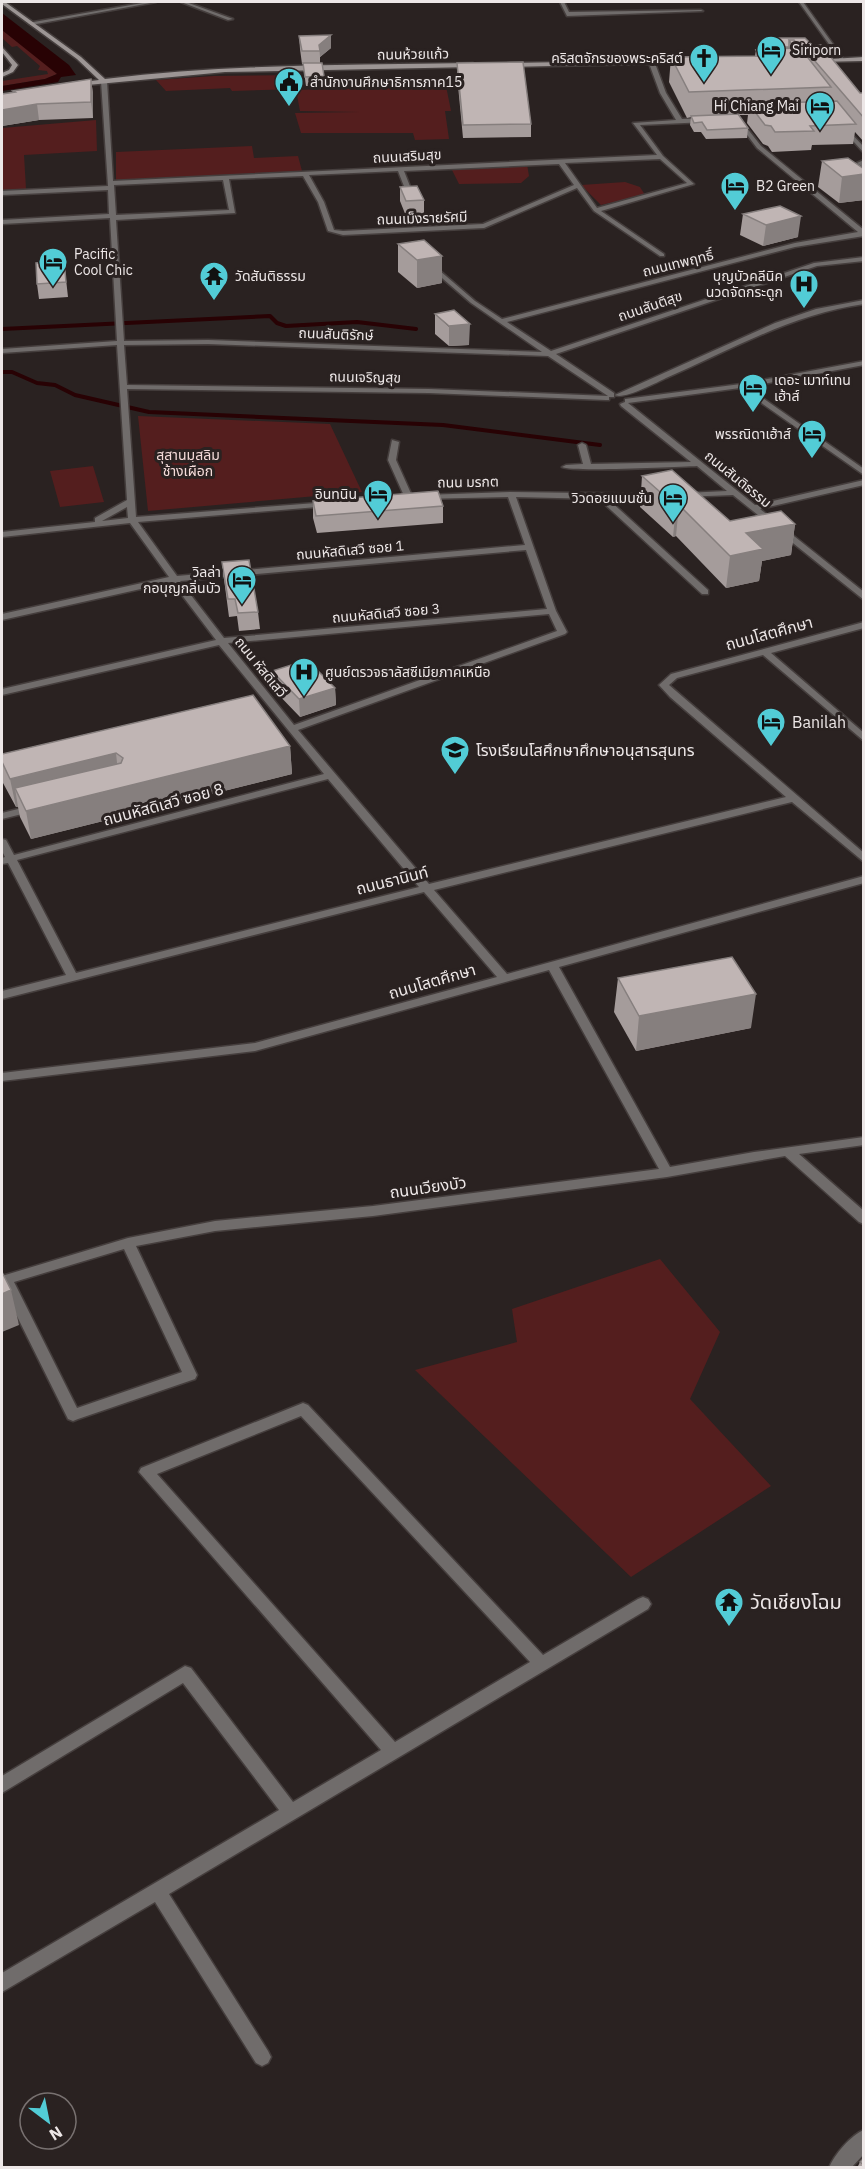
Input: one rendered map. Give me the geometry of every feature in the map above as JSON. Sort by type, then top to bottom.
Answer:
[{"type":"main road","points":[[2,2],[104,81]]},
{"type":"main road","points":[[2,49],[15,65],[11,71],[2,75]]},
{"type":"main road","points":[[843,60],[864,61],[811,62],[843,60]]},
{"type":"main road","points":[[497,65],[690,64],[506,68]]},
{"type":"main road","name":"ถนนห้วยแก้ว","points":[[90,68],[88,76],[71,85],[138,76],[215,71],[479,67]]},
{"type":"main road","points":[[90,68],[110,75],[138,76]]},
{"type":"street","points":[[31,23],[154,2]]},
{"type":"street","points":[[183,2],[230,19]]},
{"type":"street","points":[[562,2],[567,14],[701,11]]},
{"type":"street","points":[[801,2],[843,60]]},
{"type":"street","points":[[653,66],[663,93],[680,121]]},
{"type":"street","points":[[104,81],[132,520]]},
{"type":"street","points":[[727,119],[751,118]]},
{"type":"street","points":[[739,119],[759,147],[862,233]]},
{"type":"street","points":[[596,210],[691,184],[661,158],[636,123],[716,120]]},
{"type":"street","points":[[842,124],[864,151]]},
{"type":"street","name":"ถนนเสริมสุข","points":[[2,193],[225,177],[661,158]]},
{"type":"street","points":[[560,161],[576,186],[596,210],[662,255]]},
{"type":"street","points":[[400,169],[410,194]]},
{"type":"street","name":"ถนนเม็งรายรัศมี","points":[[305,174],[321,202],[331,231],[399,231],[484,226],[576,186]]},
{"type":"street","points":[[2,222],[233,212],[225,177]]},
{"type":"street","points":[[853,226],[864,224]]},
{"type":"street","points":[[399,231],[406,240]]},
{"type":"street","name":"ถนนเทพฤทธิ์","points":[[501,321],[795,245],[862,233]]},
{"type":"street","name":"ถนนสันติสุข","points":[[550,354],[816,264],[864,259]]},
{"type":"street","points":[[427,262],[473,302],[612,396],[611,404],[741,386],[864,363]]},
{"type":"street","name":"ถนนเจริญสุข","points":[[124,387],[612,396],[697,362],[777,322],[807,313],[864,302]]},
{"type":"street","name":"ถนนสันติรักษ์","points":[[2,351],[122,343],[219,342],[550,354]]},
{"type":"street","points":[[741,386],[864,474]]},
{"type":"street","name":"ถนนสันติธรรม","points":[[612,396],[627,397],[626,402],[698,464],[864,597]]},
{"type":"street","points":[[395,442],[392,460],[409,498]]},
{"type":"street","points":[[582,446],[588,467]]},
{"type":"street","points":[[566,467],[698,464]]},
{"type":"street","points":[[753,508],[864,482]]},
{"type":"street","name":"ถนน มรกต","points":[[398,499],[463,493],[603,499],[663,496]]},
{"type":"street","points":[[674,495],[734,493]]},
{"type":"street","points":[[294,729],[562,632],[552,611],[511,494]]},
{"type":"street","points":[[603,499],[705,592]]},
{"type":"street","points":[[86,525],[131,501]]},
{"type":"street","points":[[2,535],[132,520],[339,503]]},
{"type":"street","name":"ถนน หัสดิเสวี","points":[[132,520],[173,579],[331,776],[504,978]]},
{"type":"street","name":"ถนนหัสดิเสวี ซอย 1","points":[[2,617],[173,579],[530,548]]},
{"type":"street","name":"ถนนหัสดิเสวี ซอย 3","points":[[2,692],[223,642],[552,611]]},
{"type":"street","name":"ถนนโสตศึกษา","points":[[864,625],[674,676],[664,685],[792,800],[864,860]]},
{"type":"street","points":[[765,652],[864,738]]},
{"type":"street","points":[[262,707],[274,704]]},
{"type":"street","name":"ถนนหัสดิเสวี ซอย 8","points":[[5,860],[331,776]]},
{"type":"street","name":"ถนนธานินท์","points":[[2,995],[427,888],[792,800]]},
{"type":"street","points":[[2,816],[44,806]]},
{"type":"street","points":[[2,843],[5,860],[73,978]]},
{"type":"street","name":"ถนนโสตศึกษา","points":[[2,1077],[255,1047],[864,879]]},
{"type":"street","points":[[552,965],[667,1172]]},
{"type":"street","name":"ถนนเวียงบัว","points":[[4,1281],[128,1243],[216,1226],[373,1211],[667,1172],[787,1151],[864,1141]]},
{"type":"street","points":[[787,1151],[864,1219]]},
{"type":"street","points":[[4,1281],[73,1415],[190,1375],[128,1243]]},
{"type":"street","points":[[393,1751],[146,1472],[303,1409],[542,1664]]},
{"type":"street","points":[[2,1983],[643,1604]]},
{"type":"street","points":[[2,1785],[185,1673],[290,1811]]},
{"type":"street","points":[[157,1890],[262,2057]]},
{"type":"street","points":[[837,2168],[864,2139]]},
{"type":"green space","points":[[2,30],[57,71],[57,74],[45,79],[2,86],[2,81],[48,74],[47,71],[38,70],[40,66],[17,46],[12,47],[2,38]]},
{"type":"green space","points":[[301,75],[301,89],[232,91],[230,88],[166,91],[156,80],[214,76]]},
{"type":"green space","points":[[446,86],[451,111],[445,111],[449,139],[415,140],[413,133],[301,133],[295,113],[359,112],[300,111],[296,90]]},
{"type":"green space","points":[[96,120],[97,151],[24,155],[26,189],[2,191],[2,128]]},
{"type":"green space","points":[[252,146],[254,158],[298,156],[302,171],[116,180],[116,152]]},
{"type":"green space","points":[[527,164],[529,176],[521,183],[459,184],[451,168]]},
{"type":"green space","points":[[625,182],[640,187],[645,195],[601,205],[581,185]]},
{"type":"green space","name":"สุสานมุสลิม ช้างเผือก","points":[[138,416],[330,424],[362,492],[148,511]]},
{"type":"green space","points":[[93,466],[104,502],[60,507],[50,471]]},
{"type":"green space","points":[[660,1259],[720,1332],[690,1399],[771,1486],[631,1577],[415,1370],[517,1342],[512,1309]]},
{"type":"shaded area","points":[[2,13],[69,65],[76,75],[61,77],[58,82],[2,91],[2,86],[45,79],[57,74],[2,30]]},
{"type":"building","points":[[331,35],[319,45],[320,51],[302,51],[299,36]]},
{"type":"building","points":[[777,38],[805,38],[812,45],[799,47],[794,40],[789,40],[789,47],[783,47]]},
{"type":"building","points":[[789,40],[794,40],[831,87],[689,92],[671,57],[760,56],[756,50],[794,48]]},
{"type":"building","points":[[821,45],[860,93],[864,93],[864,118],[802,46]]},
{"type":"building","points":[[523,62],[531,124],[463,125],[457,63]]},
{"type":"building","points":[[303,63],[322,63],[324,76],[305,77]]},
{"type":"building","points":[[91,79],[91,102],[37,104],[2,110],[2,94]]},
{"type":"building","points":[[837,101],[856,124],[810,126],[814,131],[775,132],[771,126],[765,125],[749,104]]},
{"type":"building","points":[[738,114],[748,128],[707,130],[702,122],[694,123],[691,116]]},
{"type":"building","points":[[848,158],[864,169],[864,174],[842,177],[822,161]]},
{"type":"building","points":[[417,186],[424,200],[406,201],[400,187]]},
{"type":"building","points":[[780,206],[801,216],[766,225],[743,214]]},
{"type":"building","points":[[424,240],[442,256],[417,260],[398,244]]},
{"type":"building","points":[[64,261],[66,282],[37,284],[36,263]]},
{"type":"building","points":[[454,310],[470,324],[449,326],[435,314]]},
{"type":"building","points":[[672,470],[730,521],[781,511],[795,524],[746,533],[763,549],[730,556],[679,505],[676,506],[642,476]]},
{"type":"building","points":[[438,491],[443,506],[316,516],[313,501]]},
{"type":"building","points":[[249,560],[258,612],[238,613],[235,599],[228,599],[222,562]]},
{"type":"building","points":[[307,660],[335,688],[299,699],[272,671]]},
{"type":"building","points":[[253,695],[290,746],[26,811],[15,788],[121,763],[123,758],[116,753],[10,779],[2,762],[2,754]]},
{"type":"building","points":[[732,957],[756,994],[639,1016],[618,978]]},
{"type":"building","points":[[2,1272],[11,1290],[2,1294]]},
{"type":"waterway","points":[[2,329],[270,316],[277,323],[286,326],[357,322],[416,329]]},
{"type":"waterway","points":[[2,372],[12,372],[37,383],[55,385],[75,395],[149,412],[443,425],[600,445]]},
{"type":"place","name":"Siriporn","points":[[771,76]]},
{"type":"place","name":"คริสตจักรของพระคริสต์","points":[[704,84]]},
{"type":"place","name":"สำนักงานศึกษาธิการภาค15","points":[[289,108]]},
{"type":"place","name":"Hi Chiang Mai","points":[[820,132]]},
{"type":"place","name":"B2 Green","points":[[735,212]]},
{"type":"place","name":"Pacific Cool Chic","points":[[53,288]]},
{"type":"place","name":"วัดสันติธรรม","points":[[214,302]]},
{"type":"place","name":"บุญบัวคลีนิค นวดจัดกระดูก","points":[[804,310]]},
{"type":"place","name":"เดอะ เมาท์เทน เฮ้าส์","points":[[753,414]]},
{"type":"place","name":"พรรณิดาเฮ้าส์","points":[[812,460]]},
{"type":"place","name":"อินทนิน","points":[[378,520]]},
{"type":"place","name":"วิวดอยแมนชั่น","points":[[673,524]]},
{"type":"place","name":"วิลล่า กอบุญกลิ่นบัว","points":[[242,606]]},
{"type":"place","name":"ศูนย์ตรวจธาลัสซีเมียภาคเหนือ","points":[[304,698]]},
{"type":"place","name":"Banilah","points":[[771,748]]},
{"type":"place","name":"โรงเรียนโสศึกษาศึกษาอนุสารสุนทร","points":[[455,776]]},
{"type":"place","name":"วัดเชียงโฉม","points":[[729,1628]]}]
